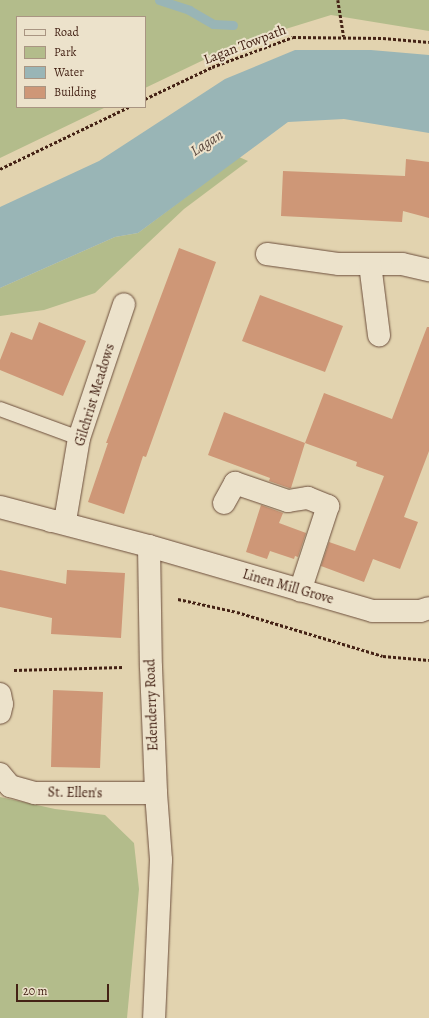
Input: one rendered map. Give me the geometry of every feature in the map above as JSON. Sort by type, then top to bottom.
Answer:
[{"type":"street","points":[[267,254],[339,264],[402,264],[429,270]]},
{"type":"street","points":[[370,264],[379,335]]},
{"type":"street","name":"Gilchrist Meadows","points":[[51,521],[65,521],[79,438],[124,304]]},
{"type":"street","points":[[224,503],[235,483],[288,501],[308,498],[328,506],[300,591]]},
{"type":"street","points":[[0,508],[149,546]]},
{"type":"street","name":"Linen Mill Grove","points":[[149,546],[373,611],[420,611],[429,608]]},
{"type":"street","name":"Edenderry Road","points":[[149,546],[151,666],[156,793],[161,860],[154,1018]]},
{"type":"street","points":[[0,694],[2,704],[0,713]]},
{"type":"street","name":"St. Ellen's","points":[[0,774],[10,786],[35,793],[156,793]]},
{"type":"lane","points":[[0,409],[79,438]]},
{"type":"path","points":[[338,0],[344,37]]},
{"type":"path","name":"Lagan Towpath","points":[[146,99],[212,68],[293,37],[383,38],[429,42]]},
{"type":"path","points":[[0,169],[127,108]]},
{"type":"path","points":[[150,593],[237,612],[383,656],[429,660]]},
{"type":"path","points":[[8,670],[151,666]]},
{"type":"green space","points":[[0,0],[429,0],[429,31],[331,15],[237,44],[146,88],[146,16],[16,16],[16,108],[104,108],[0,158]]},
{"type":"green space","points":[[239,157],[248,161],[184,209],[95,293],[44,310],[0,316],[0,288],[115,237],[138,233]]},
{"type":"green space","points":[[0,797],[55,809],[105,815],[134,843],[139,889],[127,1018],[0,1018]]},
{"type":"water","name":"Lagan","points":[[295,50],[371,50],[429,55],[429,133],[344,119],[288,122],[138,233],[115,237],[0,288],[0,207],[99,161],[225,79]]},
{"type":"building","points":[[406,159],[429,162],[429,218],[403,211],[402,222],[281,216],[283,171],[405,176]]},
{"type":"building","points":[[179,248],[216,262],[146,457],[143,456],[124,514],[88,502],[108,443],[106,443]]},
{"type":"building","points":[[260,295],[343,326],[325,372],[242,341]]},
{"type":"building","points":[[39,322],[86,341],[63,396],[0,370],[0,360],[11,332],[32,340]]},
{"type":"building","points":[[427,327],[429,327],[429,451],[404,517],[418,522],[400,569],[373,559],[364,582],[321,566],[329,542],[355,551],[384,476],[356,466],[357,462],[305,443],[324,393],[392,419]]},
{"type":"building","points":[[224,412],[305,443],[291,488],[269,481],[270,478],[208,455]]},
{"type":"building","points":[[261,505],[283,513],[279,523],[306,533],[298,557],[295,556],[294,559],[270,551],[267,559],[246,552]]},
{"type":"building","points":[[0,570],[66,584],[67,570],[125,573],[121,638],[51,634],[52,618],[0,607]]},
{"type":"building","points":[[53,690],[103,692],[100,768],[51,767]]},
{"type":"waterway","points":[[159,0],[189,10],[213,24],[233,25]]}]
